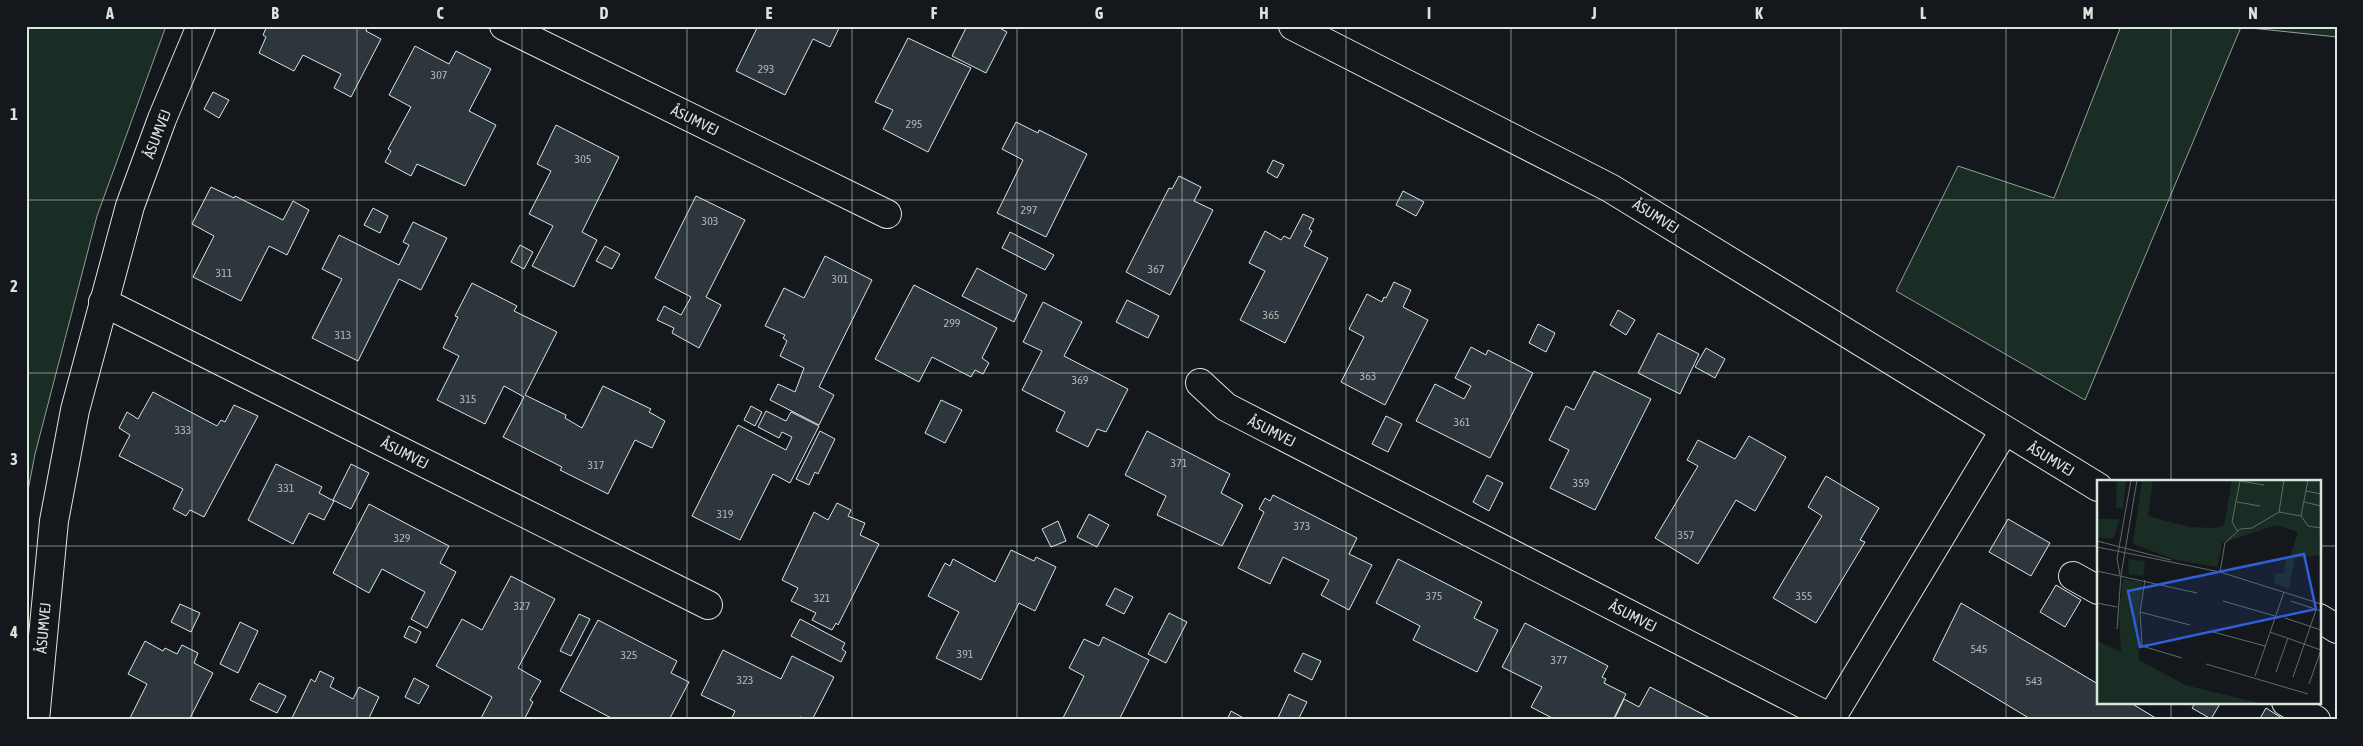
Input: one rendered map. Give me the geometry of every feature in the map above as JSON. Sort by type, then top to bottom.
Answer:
[{"type":"street","name":"ÅSUMVEJ","points":[[35,720],[54,521],[75,410],[130,206],[162,119],[201,26]]},
{"type":"street","name":"ÅSUMVEJ","points":[[504,26],[886,214]]},
{"type":"street","name":"ÅSUMVEJ","points":[[1294,26],[1610,188],[2097,486]]},
{"type":"street","name":"ÅSUMVEJ","points":[[103,302],[708,605]]},
{"type":"street","name":"ÅSUMVEJ","points":[[1200,383],[1226,407],[1830,719],[2004,431]]},
{"type":"street","points":[[2074,576],[2097,589]]},
{"type":"street","points":[[2320,619],[2337,629]]},
{"type":"street","points":[[2289,704],[2316,720]]},
{"type":"green space","points":[[26,26],[166,26],[97,216],[35,454],[26,501]]},
{"type":"green space","points":[[2121,26],[2337,26],[2337,37],[2241,27],[2085,400],[1896,291],[1958,166],[2054,198]]},
{"type":"building","points":[[267,26],[363,26],[367,28],[366,31],[381,39],[351,97],[334,88],[341,74],[303,55],[294,71],[259,53],[266,37],[263,35]]},
{"type":"building","points":[[758,26],[840,26],[830,47],[813,39],[785,95],[736,71]]},
{"type":"building","points":[[967,26],[996,26],[1007,32],[986,73],[952,56]]},
{"type":"building","points":[[908,38],[971,68],[928,152],[883,129],[893,110],[875,102]]},
{"type":"building","points":[[415,46],[449,64],[456,51],[491,69],[469,111],[496,125],[465,186],[417,164],[411,176],[385,162],[391,151],[388,149],[411,107],[389,95]]},
{"type":"building","points":[[213,92],[229,100],[219,118],[204,109]]},
{"type":"building","points":[[1016,122],[1038,133],[1039,130],[1087,154],[1046,237],[997,213],[1023,160],[1002,149]]},
{"type":"building","points":[[556,125],[619,157],[582,232],[597,240],[574,287],[532,266],[553,226],[529,214],[551,171],[537,164]]},
{"type":"building","points":[[1273,160],[1284,165],[1277,178],[1267,172]]},
{"type":"building","points":[[1179,176],[1201,187],[1194,201],[1213,210],[1170,295],[1126,272],[1169,188],[1172,189]]},
{"type":"building","points":[[211,187],[234,198],[235,196],[283,220],[293,201],[309,210],[287,255],[269,246],[241,301],[193,277],[214,236],[192,224]]},
{"type":"building","points":[[1403,191],[1424,202],[1416,216],[1396,205]]},
{"type":"building","points":[[696,196],[745,220],[706,297],[721,305],[699,348],[672,333],[674,328],[657,320],[664,306],[681,315],[691,297],[655,278]]},
{"type":"building","points":[[373,208],[388,216],[380,233],[364,225]]},
{"type":"building","points":[[1303,214],[1314,219],[1309,229],[1312,231],[1304,246],[1328,258],[1285,343],[1240,320],[1265,271],[1249,263],[1265,231],[1281,240],[1284,236],[1290,239]]},
{"type":"building","points":[[413,222],[447,238],[421,290],[399,279],[358,361],[312,338],[342,279],[322,269],[339,235],[399,265],[409,245],[403,242]]},
{"type":"building","points":[[1010,232],[1054,255],[1045,270],[1002,248]]},
{"type":"building","points":[[520,245],[533,252],[524,269],[511,262]]},
{"type":"building","points":[[605,246],[620,254],[612,269],[596,261]]},
{"type":"building","points":[[825,256],[872,280],[819,387],[834,395],[819,425],[770,400],[778,384],[795,392],[804,368],[780,356],[787,341],[783,338],[785,335],[765,326],[784,288],[804,298]]},
{"type":"building","points":[[977,268],[1027,295],[1014,322],[962,296]]},
{"type":"building","points":[[1394,282],[1411,290],[1403,307],[1428,320],[1385,405],[1341,382],[1364,337],[1349,329],[1367,294],[1382,302]]},
{"type":"building","points":[[472,283],[517,306],[514,311],[557,332],[525,395],[566,415],[565,418],[582,428],[603,386],[651,409],[649,412],[665,421],[652,448],[635,440],[608,494],[560,470],[562,467],[503,437],[524,397],[504,386],[485,424],[437,400],[459,356],[443,348],[458,317],[455,316]]},
{"type":"building","points":[[914,285],[997,328],[982,358],[989,363],[983,374],[975,370],[971,377],[932,357],[919,382],[875,359]]},
{"type":"building","points":[[1127,300],[1159,316],[1148,338],[1116,322]]},
{"type":"building","points":[[1043,302],[1082,322],[1064,356],[1128,389],[1106,432],[1097,429],[1088,447],[1056,431],[1065,412],[1022,390],[1042,351],[1023,342]]},
{"type":"building","points":[[1618,310],[1635,320],[1626,335],[1610,325]]},
{"type":"building","points":[[1538,324],[1555,333],[1546,352],[1529,343]]},
{"type":"building","points":[[1658,333],[1699,354],[1680,394],[1638,373]]},
{"type":"building","points":[[1471,347],[1486,355],[1488,350],[1533,373],[1490,458],[1416,421],[1435,384],[1464,399],[1471,386],[1455,378]]},
{"type":"building","points":[[1706,348],[1725,359],[1715,378],[1695,367]]},
{"type":"building","points":[[1594,371],[1651,399],[1595,510],[1550,488],[1569,450],[1549,440],[1566,406],[1574,410]]},
{"type":"building","points":[[153,392],[217,426],[221,420],[225,422],[234,405],[258,416],[204,517],[190,510],[186,516],[173,509],[183,489],[119,456],[130,435],[119,428],[127,412],[138,419]]},
{"type":"building","points":[[941,400],[962,410],[945,443],[925,433]]},
{"type":"building","points":[[751,406],[762,412],[755,426],[744,420]]},
{"type":"building","points":[[766,411],[786,421],[791,412],[819,426],[790,483],[773,474],[740,540],[692,516],[738,425],[786,450],[792,437],[782,432],[779,438],[758,427]]},
{"type":"building","points":[[1386,416],[1402,424],[1388,452],[1372,444]]},
{"type":"building","points":[[820,431],[835,439],[818,474],[815,472],[809,485],[796,479]]},
{"type":"building","points":[[1147,431],[1230,474],[1221,493],[1243,505],[1222,546],[1157,515],[1166,496],[1125,475]]},
{"type":"building","points":[[1749,436],[1786,457],[1755,511],[1736,500],[1698,564],[1655,538],[1698,466],[1687,460],[1698,440],[1735,459]]},
{"type":"building","points":[[276,464],[322,487],[319,493],[334,501],[324,520],[309,513],[293,544],[248,520]]},
{"type":"building","points":[[351,464],[369,473],[351,509],[333,500]]},
{"type":"building","points":[[1487,475],[1503,483],[1489,511],[1473,502]]},
{"type":"building","points":[[1826,476],[1879,508],[1860,540],[1865,542],[1816,623],[1773,598],[1822,516],[1808,507]]},
{"type":"building","points":[[1273,495],[1357,538],[1349,554],[1372,565],[1349,610],[1321,595],[1329,580],[1283,557],[1270,584],[1238,568],[1264,512],[1259,509],[1265,498],[1270,501]]},
{"type":"building","points":[[837,503],[851,510],[848,516],[865,523],[860,535],[879,544],[838,625],[836,623],[832,630],[812,620],[816,613],[791,601],[798,588],[782,580],[814,512],[828,520]]},
{"type":"building","points":[[369,504],[449,546],[440,563],[456,572],[427,628],[411,619],[425,592],[382,569],[369,593],[333,573]]},
{"type":"building","points":[[1089,514],[1109,525],[1097,547],[1077,537]]},
{"type":"building","points":[[2008,519],[2050,543],[2031,576],[1989,552]]},
{"type":"building","points":[[1058,521],[1066,541],[1051,547],[1042,529]]},
{"type":"building","points":[[1011,550],[1034,561],[1036,557],[1056,567],[1035,611],[1019,603],[981,680],[936,658],[959,612],[928,596],[945,563],[950,566],[953,559],[995,582]]},
{"type":"building","points":[[1398,559],[1482,602],[1474,618],[1498,630],[1477,672],[1413,640],[1420,626],[1376,603]]},
{"type":"building","points":[[511,576],[555,599],[518,668],[541,681],[530,700],[533,702],[524,720],[480,720],[492,697],[436,666],[462,619],[482,630]]},
{"type":"building","points":[[2056,585],[2081,600],[2065,627],[2040,612]]},
{"type":"building","points":[[1115,588],[1133,597],[1124,614],[1106,605]]},
{"type":"building","points":[[1961,603],[2097,683],[2097,704],[2132,704],[2159,720],[2032,720],[1933,660]]},
{"type":"building","points":[[180,604],[200,613],[191,632],[171,622]]},
{"type":"building","points":[[1169,613],[1187,622],[1166,663],[1148,654]]},
{"type":"building","points":[[579,614],[590,619],[571,656],[560,651]]},
{"type":"building","points":[[800,619],[845,643],[842,649],[846,652],[841,662],[791,636]]},
{"type":"building","points":[[598,620],[677,661],[671,673],[689,682],[669,720],[615,720],[560,691]]},
{"type":"building","points":[[240,622],[258,631],[238,673],[220,664]]},
{"type":"building","points":[[1525,623],[1608,666],[1602,677],[1606,679],[1604,683],[1626,694],[1613,720],[1556,720],[1531,707],[1542,687],[1502,667]]},
{"type":"building","points":[[409,626],[421,632],[416,643],[404,637]]},
{"type":"building","points":[[1103,637],[1149,660],[1119,720],[1062,720],[1084,676],[1069,668],[1084,639],[1099,646]]},
{"type":"building","points":[[145,641],[163,651],[165,648],[177,654],[182,645],[198,653],[194,663],[213,673],[189,720],[129,720],[147,684],[128,674]]},
{"type":"building","points":[[723,650],[781,679],[792,656],[834,677],[812,720],[800,717],[798,720],[731,720],[735,711],[701,695]]},
{"type":"building","points":[[1303,653],[1321,661],[1312,680],[1294,671]]},
{"type":"building","points":[[320,671],[334,678],[330,687],[353,699],[359,687],[379,697],[368,720],[291,720],[311,679],[315,682]]},
{"type":"building","points":[[414,678],[429,686],[419,704],[405,697]]},
{"type":"building","points":[[259,683],[286,696],[277,713],[250,700]]},
{"type":"building","points":[[1650,687],[1714,720],[1614,720],[1624,699],[1639,707]]},
{"type":"building","points":[[1289,694],[1307,702],[1298,720],[1277,720]]},
{"type":"building","points":[[2195,704],[2220,704],[2211,719],[2192,708]]},
{"type":"building","points":[[2266,708],[2285,720],[2259,720]]},
{"type":"building","points":[[1231,711],[1247,720],[1227,720]]}]
